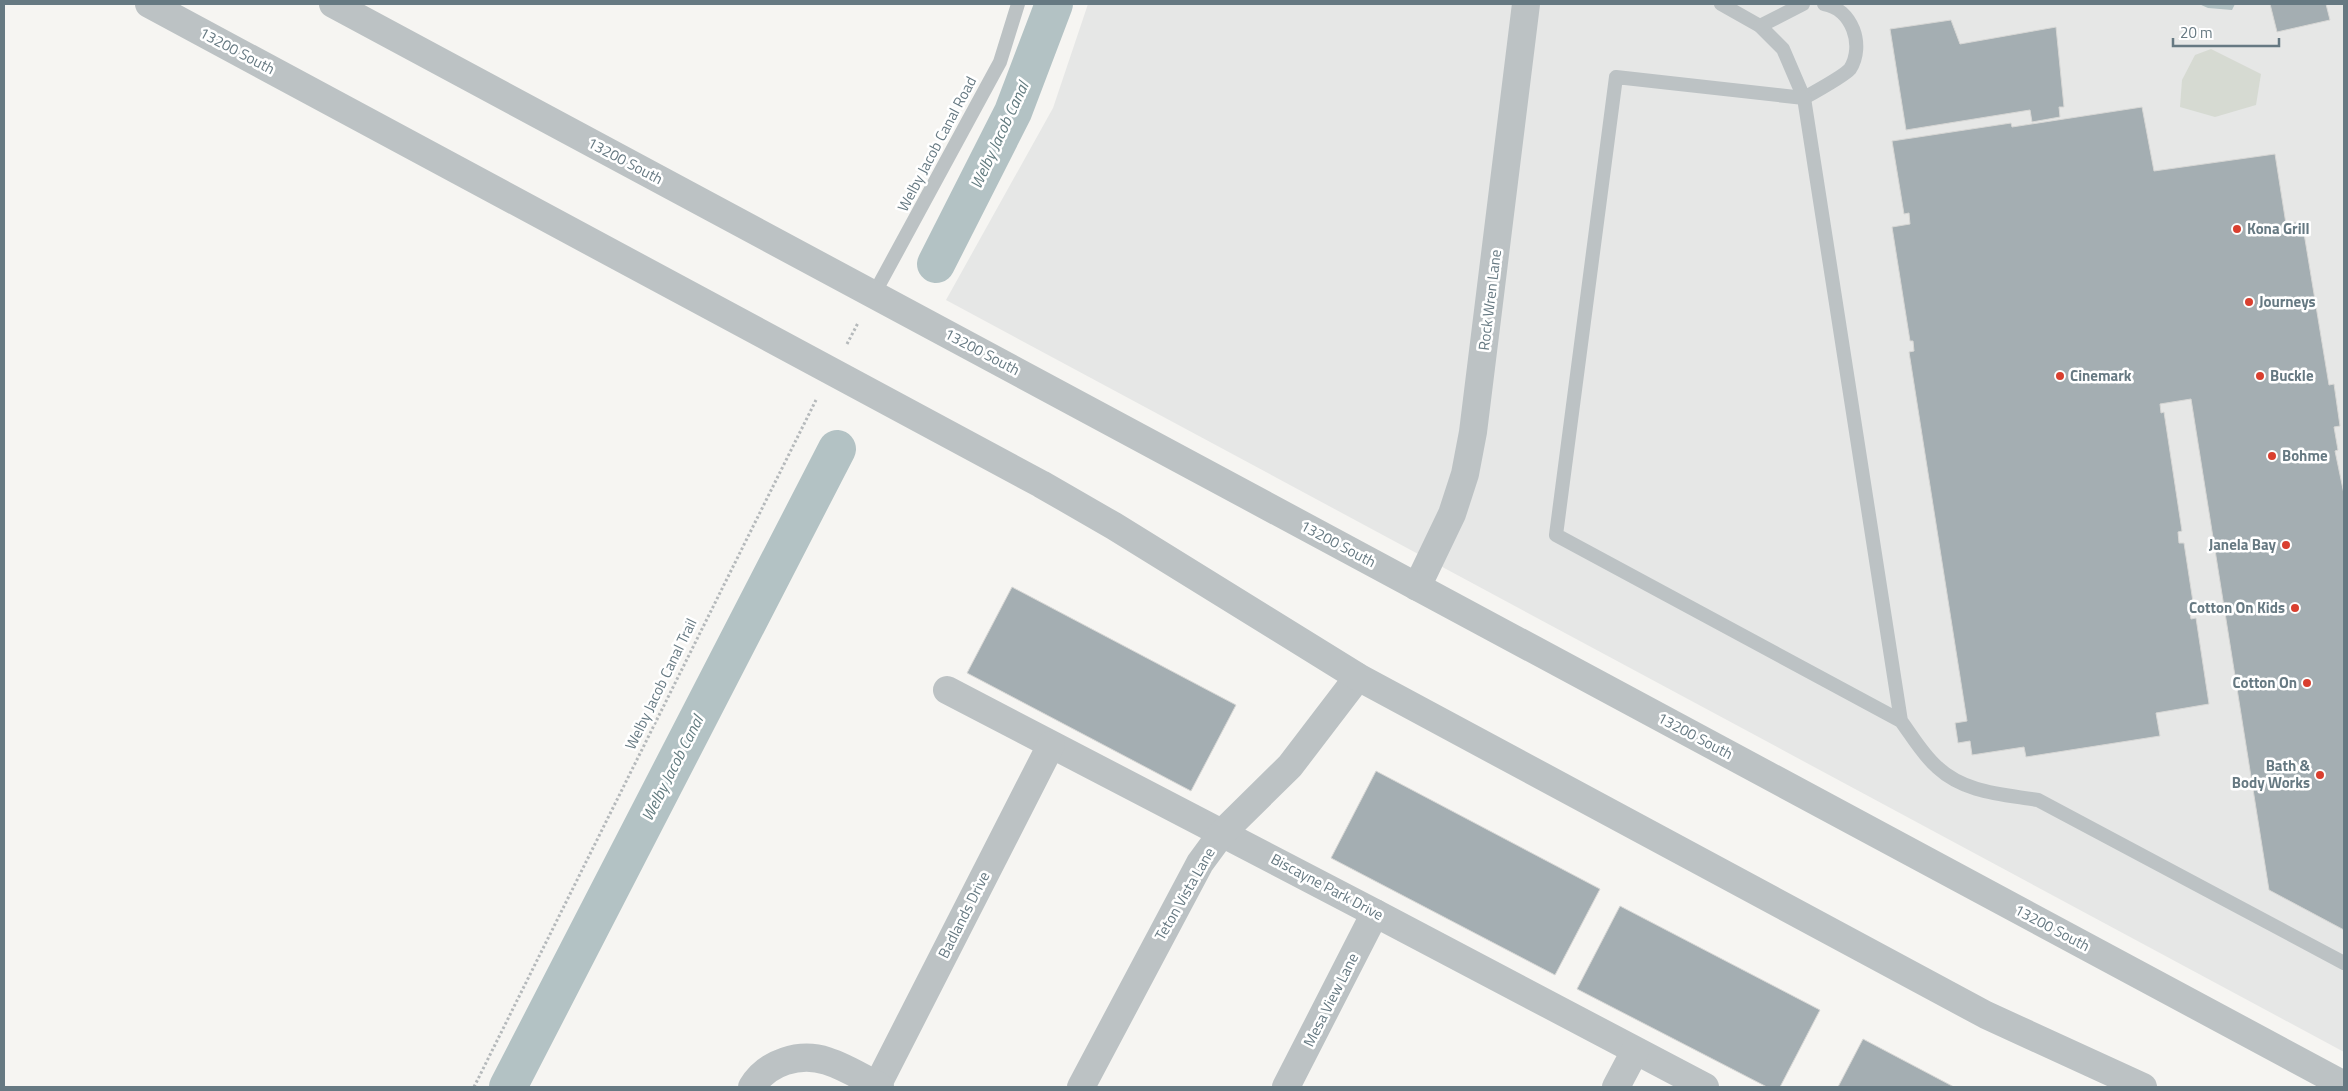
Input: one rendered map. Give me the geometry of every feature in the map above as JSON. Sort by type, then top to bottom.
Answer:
[{"type":"street","name":"13200 South","points":[[149,4],[1098,517],[1358,677],[1986,1015],[2143,1087]]},
{"type":"street","name":"13200 South","points":[[333,4],[2344,1085]]},
{"type":"street","name":"Rock Wren Lane","points":[[1417,587],[1452,514],[1465,474],[1473,432],[1526,4]]},
{"type":"street","name":"Teton Vista Lane","points":[[1081,1087],[1200,863],[1222,833],[1290,766],[1358,677]]},
{"type":"street","name":"Biscayne Park Drive","points":[[947,690],[1705,1087]]},
{"type":"street","name":"Badlands Drive","points":[[878,1086],[1051,745]]},
{"type":"street","name":"Mesa View Lane","points":[[1286,1087],[1376,913]]},
{"type":"street","points":[[1616,1087],[1635,1051]]},
{"type":"street","points":[[752,1087],[765,1072],[778,1064],[794,1058],[811,1057],[827,1061],[878,1086]]},
{"type":"lane","name":"Welby Jacob Canal Road","points":[[874,294],[1000,62],[1018,4]]},
{"type":"lane","points":[[1720,4],[1760,26],[1783,49],[1804,98],[1901,721]]},
{"type":"lane","points":[[1760,26],[1803,4]]},
{"type":"lane","points":[[1824,4],[1832,5],[1851,21],[1857,49],[1849,70],[1804,98],[1616,77],[1556,535],[1901,721],[1935,766],[1956,783],[1982,792],[2038,800],[2344,963]]},
{"type":"path","name":"Welby Jacob Canal Trail","points":[[474,1087],[796,438],[874,294]]},
{"type":"shaded area","points":[[1088,4],[2344,4],[2344,1052],[946,300],[1053,108]]},
{"type":"shaded area","points":[[2199,4],[2235,4],[2232,10],[2208,8]]},
{"type":"shaded area","points":[[2211,49],[2261,74],[2256,105],[2215,117],[2180,107],[2182,80],[2195,55]]},
{"type":"building","points":[[2270,4],[2326,4],[2330,20],[2277,32]]},
{"type":"building","points":[[1951,20],[1960,44],[2056,27],[2064,107],[2059,107],[2060,117],[2032,122],[2030,110],[1906,130],[1890,29]]},
{"type":"building","points":[[2142,107],[2154,171],[2275,154],[2286,224],[2302,221],[2329,385],[2334,384],[2340,426],[2334,427],[2338,450],[2335,451],[2344,494],[2344,930],[2269,890],[2191,399],[2160,404],[2161,413],[2164,412],[2182,531],[2178,532],[2179,543],[2184,543],[2193,602],[2188,603],[2191,619],[2196,618],[2209,704],[2156,713],[2160,736],[2026,757],[2024,747],[1972,755],[1970,741],[1958,743],[1955,723],[1967,721],[1909,352],[1914,351],[1913,341],[1910,341],[1892,227],[1910,224],[1909,213],[1904,214],[1892,141],[2011,123],[2012,127]]},
{"type":"building","points":[[1012,587],[1236,705],[1191,791],[967,673]]},
{"type":"building","points":[[1376,771],[1600,889],[1555,975],[1331,858]]},
{"type":"building","points":[[1620,906],[1820,1010],[1780,1087],[1767,1087],[1577,989]]},
{"type":"building","points":[[1863,1039],[1954,1087],[1838,1087]]},
{"type":"waterway","name":"Welby Jacob Canal","points":[[936,264],[1013,112],[1054,4]]},
{"type":"waterway","name":"Welby Jacob Canal","points":[[508,1087],[837,449]]},
{"type":"place","name":"Kona Grill","points":[[2237,229]]},
{"type":"place","name":"Journeys","points":[[2249,302]]},
{"type":"place","name":"Cinemark","points":[[2060,376]]},
{"type":"place","name":"Buckle","points":[[2260,376]]},
{"type":"place","name":"Bohme","points":[[2272,456]]},
{"type":"place","name":"Janela Bay","points":[[2286,545]]},
{"type":"place","name":"Cotton On Kids","points":[[2295,608]]},
{"type":"place","name":"Cotton On","points":[[2307,683]]},
{"type":"place","name":"Bath & Body Works","points":[[2320,775]]}]
